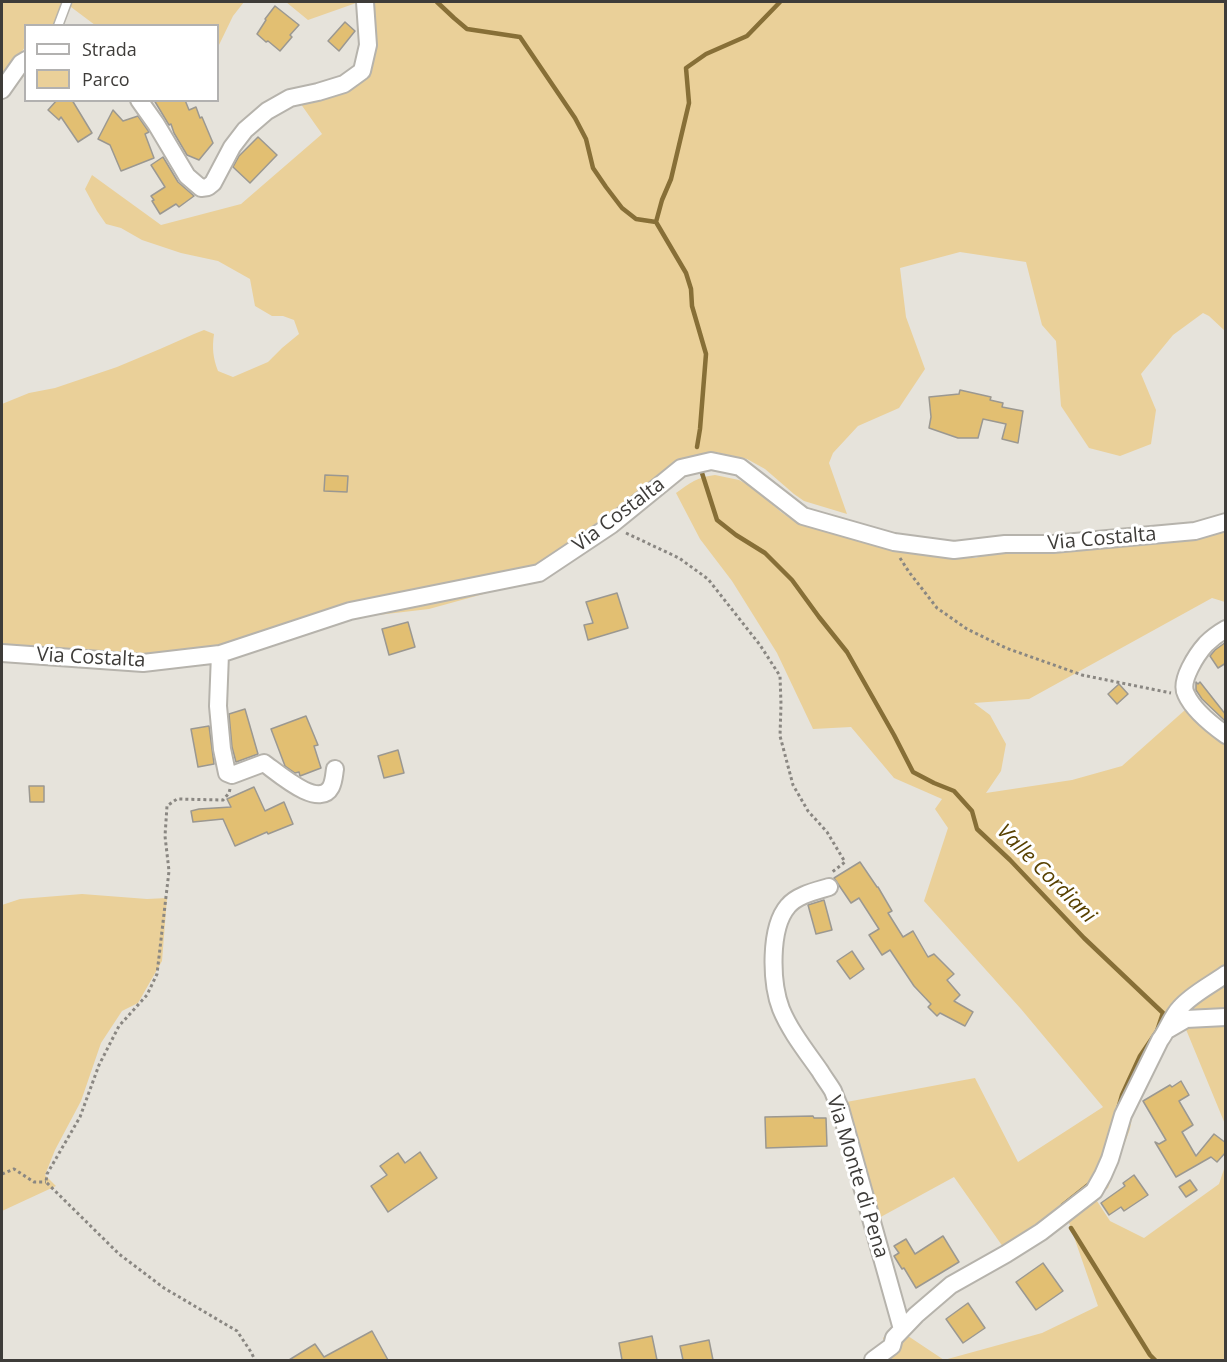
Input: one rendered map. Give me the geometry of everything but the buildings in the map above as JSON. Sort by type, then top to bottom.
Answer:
[{"type":"street","points":[[140,102],[187,176],[201,188],[208,187],[213,183],[232,147],[246,130],[267,111],[291,98],[344,84],[362,71],[368,45],[365,2]]},
{"type":"street","points":[[2,90],[24,61]]},
{"type":"street","name":"Via Costalta","points":[[2,653],[143,663],[220,654],[350,611],[539,573],[611,525],[681,468],[711,461],[740,467],[803,516],[894,542],[954,550],[1005,544],[1053,544],[1195,531],[1226,522]]},
{"type":"street","points":[[1226,629],[1207,643],[1194,662],[1183,686],[1185,694],[1209,723],[1226,735]]},
{"type":"street","points":[[220,654],[218,706],[227,773],[232,775],[264,763],[309,793],[322,795],[330,789],[335,769]]},
{"type":"street","name":"Via Monte di Pena","points":[[829,887],[800,897],[789,905],[782,916],[774,945],[776,988],[781,1008],[794,1034],[832,1089],[840,1108],[902,1329]]},
{"type":"street","points":[[873,1360],[893,1353],[894,1338],[916,1315],[951,1285],[1041,1232],[1094,1191],[1110,1159],[1123,1115],[1160,1040],[1179,1009],[1226,974]]},
{"type":"street","points":[[1167,1030],[1186,1019],[1226,1017]]},
{"type":"lane","points":[[59,24],[67,2]]},
{"type":"path","points":[[611,525],[679,558],[708,579],[760,645],[780,676],[780,736],[793,785],[808,810],[828,832],[845,862],[831,872],[829,887]]},
{"type":"path","points":[[894,542],[897,554],[937,608],[967,629],[1006,648],[1082,675],[1167,693],[1185,694]]},
{"type":"path","points":[[46,1182],[47,1174],[80,1118],[99,1065],[119,1026],[147,995],[157,974],[169,871],[165,836],[167,806],[177,799],[223,800],[229,793],[232,775]]},
{"type":"path","points":[[2,1174],[14,1169],[34,1182],[46,1182],[119,1254],[164,1288],[237,1331],[255,1360]]},
{"type":"green space","points":[[2,2],[244,2],[233,16],[219,45],[219,24],[94,24],[67,4],[61,24],[24,24],[24,48],[2,79]]},
{"type":"green space","points":[[286,2],[359,2],[308,20]]},
{"type":"green space","points":[[368,2],[1225,2],[1225,331],[1203,313],[1173,335],[1141,374],[1156,410],[1151,444],[1120,456],[1089,448],[1061,406],[1056,341],[1042,325],[1026,262],[960,252],[900,268],[906,317],[925,369],[899,408],[858,426],[833,453],[829,463],[847,514],[804,501],[765,469],[747,459],[715,452],[695,455],[679,463],[614,512],[577,536],[545,577],[429,609],[310,623],[156,664],[2,662],[2,404],[29,393],[55,388],[117,367],[204,330],[214,334],[213,353],[218,371],[233,377],[268,362],[299,334],[294,320],[283,316],[272,316],[255,306],[250,279],[218,261],[181,253],[142,240],[121,228],[106,224],[85,189],[92,175],[161,225],[241,204],[322,134],[298,100],[367,73]]},
{"type":"green space","points":[[715,475],[739,480],[752,487],[795,522],[898,550],[952,557],[976,558],[1011,543],[1225,524],[1225,602],[1212,598],[1029,699],[974,703],[990,715],[1006,744],[1001,771],[986,793],[1072,780],[1122,766],[1185,710],[1225,744],[1225,1124],[1185,1027],[1169,1037],[1134,1105],[1130,1129],[1108,1188],[1095,1198],[1110,1221],[1144,1238],[1219,1184],[1225,1166],[1225,1360],[944,1360],[1042,1333],[1098,1306],[1066,1214],[1008,1254],[954,1177],[877,1219],[841,1103],[975,1078],[1018,1162],[1103,1107],[1021,1009],[924,901],[948,828],[935,809],[942,799],[894,778],[851,727],[813,729],[777,653],[732,581],[700,539],[676,493],[698,479]]},
{"type":"green space","points":[[82,894],[147,899],[167,898],[162,961],[138,1003],[122,1011],[101,1043],[81,1101],[55,1150],[45,1175],[56,1186],[2,1211],[2,905],[20,899]]},
{"type":"green space","points":[[896,1328],[944,1360],[885,1360],[877,1347],[884,1341],[883,1338],[887,1334],[889,1335]]},
{"type":"waterway","name":"Valle Cordiani","points":[[437,2],[467,29],[520,37],[575,118],[586,139],[593,168],[606,187],[622,208],[636,219],[656,222],[686,273],[691,289],[692,306],[706,354],[697,447]]},
{"type":"waterway","points":[[656,222],[671,179],[689,103],[686,68],[706,54],[747,36],[780,2]]},
{"type":"waterway","name":"Valle Cordiani","points":[[702,473],[717,520],[765,553],[792,580],[847,652],[913,772],[954,791],[972,811],[977,829],[1010,860],[1084,938],[1163,1013],[1157,1031],[1140,1056],[1118,1109]]},
{"type":"waterway","name":"Valle Cordiani","points":[[1063,1205],[1092,1182]]},
{"type":"waterway","name":"Valle Cordiani","points":[[1071,1228],[1155,1360]]}]
